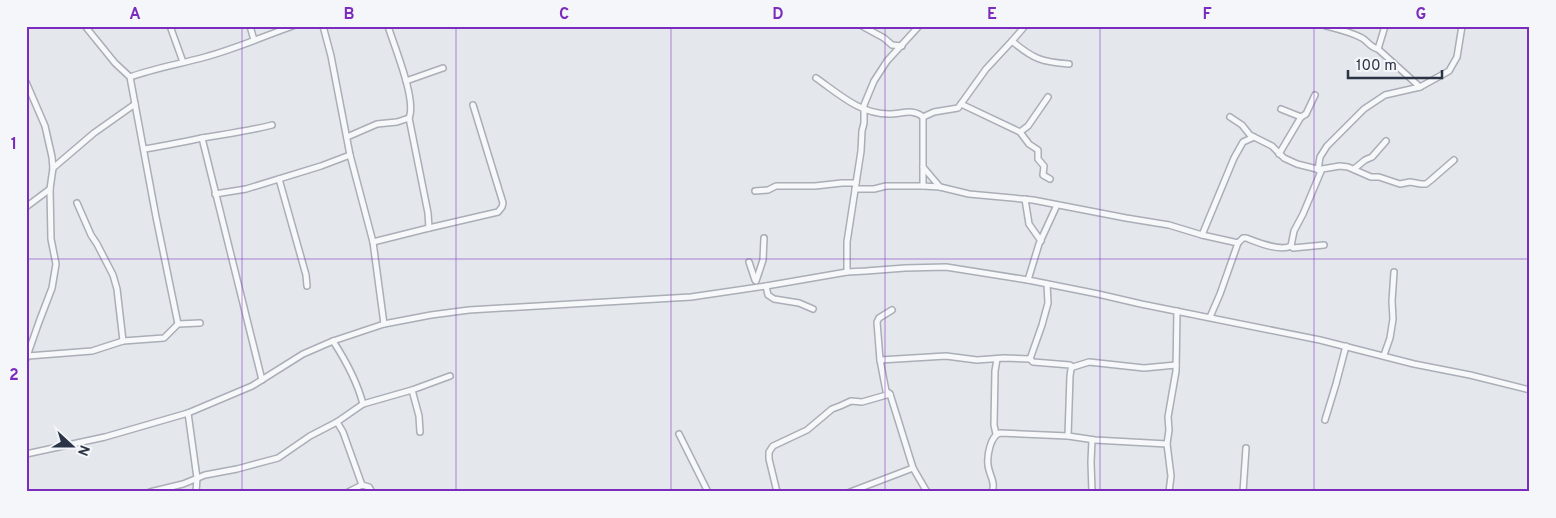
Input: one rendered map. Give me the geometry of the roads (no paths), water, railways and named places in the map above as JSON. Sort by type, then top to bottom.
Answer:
[{"type":"street","points":[[85,26],[115,63],[130,76],[178,324]]},
{"type":"street","points":[[170,26],[183,62]]},
{"type":"street","points":[[250,26],[254,40]]},
{"type":"street","points":[[130,76],[205,57],[293,26]]},
{"type":"street","points":[[323,26],[331,56],[350,155],[373,242],[384,324]]},
{"type":"street","points":[[388,26],[406,81],[411,110],[409,118],[428,213],[429,228]]},
{"type":"street","points":[[862,26],[884,38],[892,45],[902,46]]},
{"type":"street","points":[[847,272],[847,242],[864,123],[864,105],[874,81],[891,56],[919,26]]},
{"type":"street","points":[[923,117],[934,112],[955,110],[986,70],[1025,26]]},
{"type":"street","points":[[1326,26],[1344,30],[1364,38],[1372,48],[1378,49],[1420,87]]},
{"type":"street","points":[[1378,49],[1385,26]]},
{"type":"street","points":[[1291,246],[1294,231],[1303,214],[1320,170],[1320,157],[1327,146],[1364,109],[1385,95],[1420,87],[1449,71],[1456,57],[1462,26]]},
{"type":"street","points":[[1012,41],[1026,53],[1047,63],[1069,64]]},
{"type":"street","points":[[891,56],[892,45]]},
{"type":"street","points":[[406,81],[443,68]]},
{"type":"street","points":[[816,78],[864,110],[890,114],[913,112],[923,117]]},
{"type":"street","points":[[26,82],[45,126],[52,157],[50,239],[56,269],[52,288],[38,322],[27,357],[92,351],[123,341],[164,338],[178,324],[200,323]]},
{"type":"street","points":[[1279,154],[1301,116],[1306,114],[1315,95]]},
{"type":"street","points":[[1020,132],[1028,126],[1048,97]]},
{"type":"street","points":[[53,168],[94,133],[135,104]]},
{"type":"street","points":[[961,104],[1020,132],[1029,144],[1038,150],[1038,159],[1044,166],[1044,175],[1050,179]]},
{"type":"street","points":[[373,242],[498,212],[502,207],[503,203],[473,105]]},
{"type":"street","points":[[1281,109],[1301,116]]},
{"type":"street","points":[[923,117],[923,186]]},
{"type":"street","points":[[1230,117],[1242,125],[1254,137],[1272,146],[1284,158],[1297,164],[1320,170],[1340,166],[1354,169],[1371,177],[1379,177],[1400,184],[1410,182],[1421,184],[1431,180],[1454,160]]},
{"type":"street","points":[[347,137],[377,124],[397,122],[409,118]]},
{"type":"street","points":[[144,149],[240,133],[272,125]]},
{"type":"street","points":[[1202,235],[1234,158],[1243,142],[1254,137]]},
{"type":"street","points":[[202,138],[262,380]]},
{"type":"street","points":[[1354,169],[1372,157],[1386,141]]},
{"type":"street","points":[[215,194],[246,189],[350,155]]},
{"type":"street","points":[[923,167],[940,187]]},
{"type":"street","points":[[279,178],[306,275],[307,286]]},
{"type":"street","points":[[755,191],[768,190],[776,186],[815,186],[842,183],[874,189],[886,186],[940,187],[969,194],[1025,199],[1170,225],[1238,243]]},
{"type":"street","points":[[26,207],[50,190]]},
{"type":"street","points":[[1025,199],[1029,224],[1041,241]]},
{"type":"street","points":[[77,204],[91,235],[114,276],[123,341]]},
{"type":"street","points":[[1028,280],[1056,205]]},
{"type":"street","points":[[756,281],[763,260],[764,238]]},
{"type":"street","points":[[1210,317],[1238,243],[1243,238],[1285,248],[1291,246],[1293,248],[1324,245]]},
{"type":"street","points":[[749,262],[758,288]]},
{"type":"street","points":[[26,454],[105,437],[188,414],[252,386],[303,354],[384,324],[469,310],[674,299],[758,288],[847,272],[905,268],[946,267],[1028,280],[1346,346],[1530,390]]},
{"type":"street","points":[[1384,355],[1390,338],[1393,319],[1394,272]]},
{"type":"street","points":[[1030,359],[1048,303],[1047,284]]},
{"type":"street","points":[[766,286],[768,295],[774,299],[800,304],[813,309]]},
{"type":"street","points":[[892,310],[879,318],[877,322],[880,360],[886,390],[890,394],[913,468],[927,492]]},
{"type":"street","points":[[1169,492],[1171,476],[1167,444],[1168,417],[1176,365],[1177,311]]},
{"type":"street","points":[[333,342],[344,357],[358,387],[363,404]]},
{"type":"street","points":[[1325,420],[1346,346]]},
{"type":"street","points":[[880,360],[946,356],[977,360],[1030,359],[1033,362],[1066,364],[1073,367],[1093,362],[1144,368],[1176,365]]},
{"type":"street","points":[[996,434],[994,425],[997,359]]},
{"type":"street","points":[[1068,436],[1070,369],[1073,367]]},
{"type":"street","points":[[150,492],[278,458],[363,404],[412,390],[450,376]]},
{"type":"street","points":[[412,390],[419,416],[420,432]]},
{"type":"street","points":[[777,492],[768,459],[769,452],[773,446],[808,430],[832,409],[851,401],[862,402],[890,394]]},
{"type":"street","points":[[188,414],[197,478],[196,492]]},
{"type":"street","points":[[337,422],[343,432],[362,485]]},
{"type":"street","points":[[992,492],[994,484],[988,465],[993,438],[996,434],[1004,432],[1068,436],[1092,440],[1167,444]]},
{"type":"street","points":[[679,434],[708,492]]},
{"type":"street","points":[[1092,440],[1092,492]]},
{"type":"street","points":[[1243,492],[1246,448]]},
{"type":"street","points":[[850,492],[913,468]]},
{"type":"street","points":[[348,492],[362,485],[369,487],[372,492]]}]
